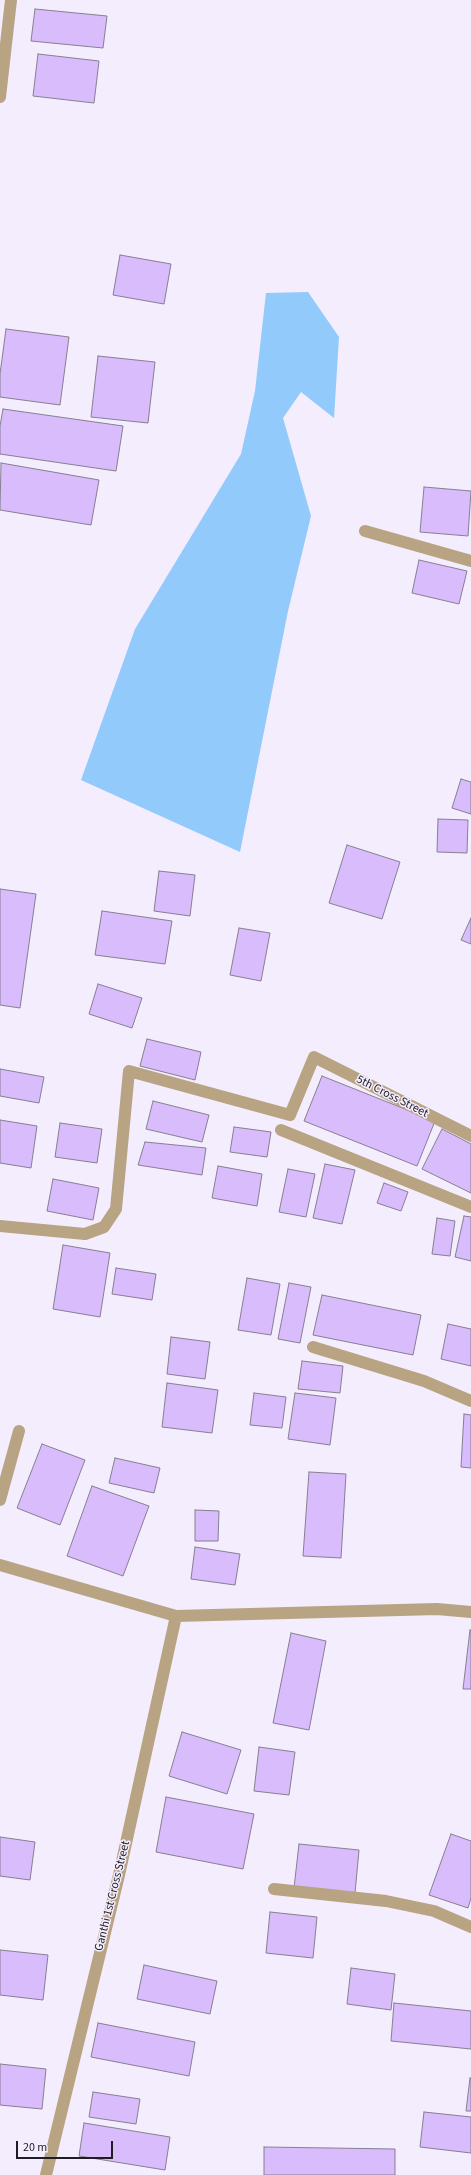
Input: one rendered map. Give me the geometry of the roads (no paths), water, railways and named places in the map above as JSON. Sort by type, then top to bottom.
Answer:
[{"type":"street","points":[[0,98],[12,0]]},
{"type":"street","points":[[366,531],[471,561]]},
{"type":"street","name":"5th Cross Street","points":[[0,1226],[85,1234],[104,1227],[116,1209],[129,1071],[290,1115],[314,1058],[471,1136]]},
{"type":"street","points":[[281,1130],[471,1207]]},
{"type":"street","points":[[313,1347],[424,1381],[471,1401]]},
{"type":"street","points":[[0,1500],[19,1431]]},
{"type":"street","points":[[0,1565],[176,1616],[437,1609],[471,1612]]},
{"type":"street","name":"Ganthi 1st Cross Street","points":[[46,2175],[119,1875],[176,1616]]},
{"type":"street","points":[[274,1889],[386,1901],[434,1911],[471,1927]]},
{"type":"water","points":[[308,292],[339,337],[334,418],[301,392],[283,418],[311,516],[288,611],[240,852],[81,780],[135,629],[241,454],[255,391],[266,293]]}]
